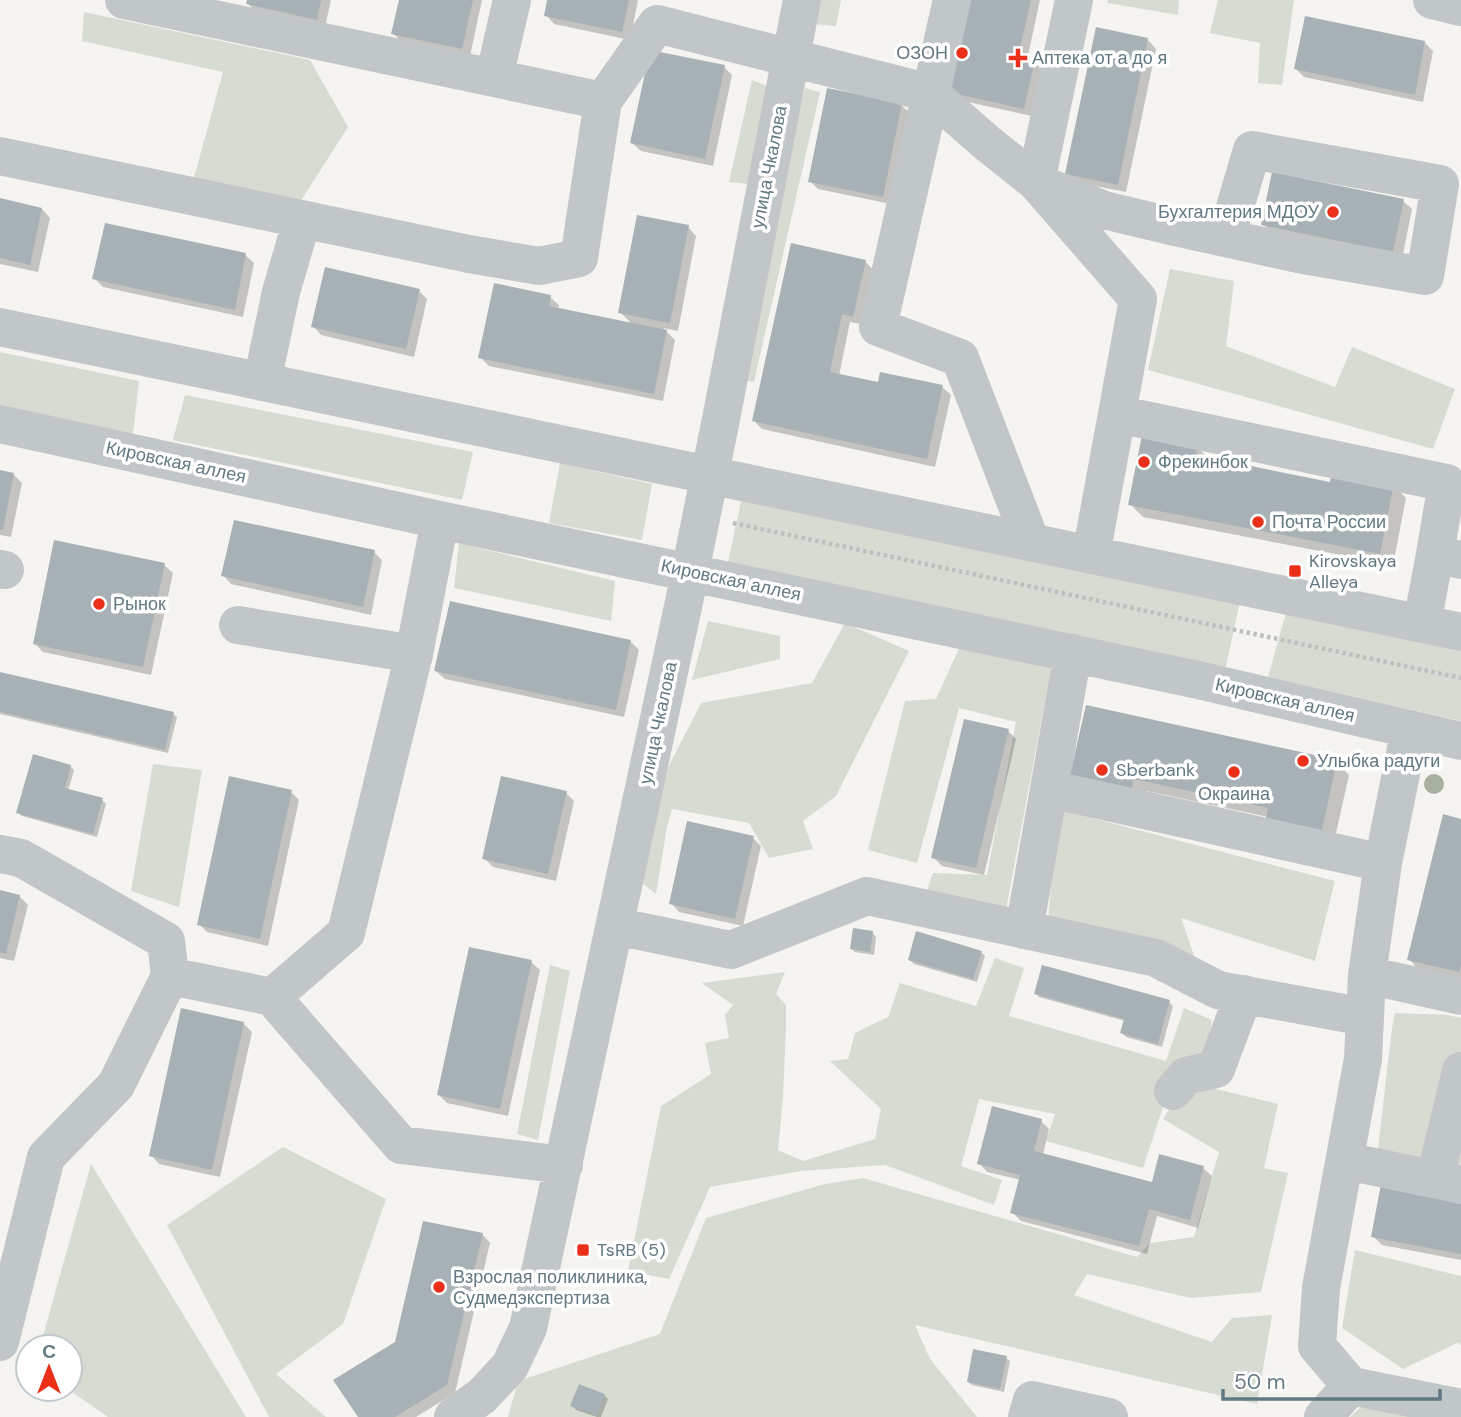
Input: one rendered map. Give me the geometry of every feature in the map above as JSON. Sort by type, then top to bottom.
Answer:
[{"type":"street","points":[[124,0],[603,101]]},
{"type":"street","points":[[494,78],[512,0]]},
{"type":"street","name":"улица Чкалова","points":[[471,1410],[510,1366],[528,1328],[689,571],[727,479],[790,58],[802,0]]},
{"type":"street","points":[[952,0],[878,327],[960,358],[1031,542]]},
{"type":"street","points":[[1036,181],[1074,0]]},
{"type":"street","points":[[1432,0],[1461,7]]},
{"type":"street","points":[[0,156],[302,220],[539,266],[579,258],[603,101],[659,12],[790,58],[930,93],[1036,181],[1138,299],[1091,555]]},
{"type":"street","points":[[1036,181],[1104,210],[1298,254],[1425,276],[1440,184],[1252,150],[1226,237]]},
{"type":"street","points":[[262,382],[281,292],[302,220]]},
{"type":"street","points":[[0,327],[1461,632]]},
{"type":"street","points":[[1117,414],[1447,483],[1448,557],[1422,624]]},
{"type":"street","name":"Кировская аллея","points":[[0,424],[1073,653],[1461,741]]},
{"type":"street","points":[[272,997],[346,933],[414,654],[440,520]]},
{"type":"street","points":[[238,625],[414,654]]},
{"type":"street","points":[[1024,930],[1073,653]]},
{"type":"street","points":[[1410,729],[1382,863],[1367,975],[1363,1059],[1321,1288],[1317,1346],[1351,1387],[1461,1408]]},
{"type":"street","points":[[1049,789],[1382,863]]},
{"type":"street","points":[[0,853],[21,858],[166,940],[170,976],[116,1085],[46,1157],[0,1342]]},
{"type":"street","points":[[615,926],[731,950],[867,896],[1156,958],[1218,990],[1365,1017]]},
{"type":"street","points":[[1367,975],[1461,996]]},
{"type":"street","points":[[170,976],[272,997],[401,1145],[564,1165]]},
{"type":"street","points":[[1173,1091],[1186,1076],[1216,1069],[1244,994]]},
{"type":"street","points":[[1346,1161],[1448,1182],[1461,1072]]},
{"type":"street","points":[[1323,1417],[1351,1387]]},
{"type":"street","points":[[1027,1417],[1032,1399],[1109,1417]]},
{"type":"path","points":[[727,479],[732,523],[1461,678]]},
{"type":"shaded area","points":[[819,0],[841,0],[836,26],[814,24]]},
{"type":"shaded area","points":[[1108,0],[1179,0],[1178,15],[1107,3]]},
{"type":"shaded area","points":[[1218,0],[1294,0],[1282,85],[1258,83],[1260,43],[1210,33]]},
{"type":"shaded area","points":[[84,12],[310,60],[348,127],[295,210],[190,192],[223,72],[82,41]]},
{"type":"shaded area","points":[[752,80],[772,88],[749,184],[729,182]]},
{"type":"shaded area","points":[[805,88],[820,92],[754,382],[736,378]]},
{"type":"shaded area","points":[[1170,269],[1234,281],[1226,346],[1335,387],[1352,347],[1455,389],[1433,449],[1148,370]]},
{"type":"shaded area","points":[[0,352],[139,381],[133,434],[0,405]]},
{"type":"shaded area","points":[[185,395],[473,452],[462,500],[173,440]]},
{"type":"shaded area","points":[[560,463],[652,484],[642,540],[549,523]]},
{"type":"shaded area","points":[[743,492],[1240,601],[1225,671],[728,562]]},
{"type":"shaded area","points":[[459,543],[615,581],[611,621],[454,588]]},
{"type":"shaded area","points":[[1287,609],[1461,646],[1461,721],[1268,677]]},
{"type":"shaded area","points":[[708,621],[780,636],[780,659],[692,680]]},
{"type":"shaded area","points":[[845,623],[909,651],[836,796],[803,821],[813,849],[769,858],[749,823],[672,809],[656,894],[642,883],[656,791],[701,703],[812,683]]},
{"type":"shaded area","points":[[961,644],[1052,664],[1005,915],[924,899],[933,873],[987,875],[1016,722],[959,708],[917,863],[868,850],[905,701],[936,699]]},
{"type":"shaded area","points":[[153,764],[202,770],[179,907],[131,891]]},
{"type":"shaded area","points":[[1057,809],[1335,881],[1315,961],[1181,918],[1197,964],[1048,922]]},
{"type":"shaded area","points":[[995,958],[1024,968],[1009,1016],[1166,1061],[1184,1008],[1212,1020],[1205,1056],[1172,1080],[1143,1168],[1046,1141],[1055,1114],[979,1099],[961,1166],[1002,1180],[994,1205],[885,1165],[801,1171],[710,1187],[669,1279],[628,1271],[661,1106],[711,1074],[705,1043],[729,1038],[725,1015],[733,1005],[702,983],[785,972],[776,994],[786,1005],[778,1150],[803,1161],[875,1139],[881,1109],[830,1061],[848,1059],[855,1033],[888,1017],[900,983],[976,1006]]},
{"type":"shaded area","points":[[550,965],[570,971],[538,1140],[517,1134]]},
{"type":"shaded area","points":[[1395,1013],[1461,1018],[1461,1175],[1377,1157]]},
{"type":"shaded area","points":[[1187,1082],[1278,1104],[1264,1168],[1288,1173],[1261,1292],[1191,1298],[1087,1274],[1074,1295],[1212,1342],[1232,1318],[1272,1315],[1257,1404],[915,1325],[930,1359],[977,1417],[508,1417],[518,1381],[660,1334],[706,1218],[825,1184],[863,1178],[1137,1257],[1150,1243],[1194,1237],[1219,1152],[1163,1119]]},
{"type":"shaded area","points":[[283,1147],[386,1199],[343,1324],[276,1374],[326,1417],[269,1417],[167,1225]]},
{"type":"shaded area","points":[[91,1164],[246,1417],[108,1417],[84,1400],[84,1333],[44,1333]]},
{"type":"shaded area","points":[[1355,1250],[1461,1276],[1461,1345],[1457,1343],[1403,1369],[1342,1328]]},
{"type":"shaded area","points":[[1367,1402],[1447,1417],[1350,1417]]},
{"type":"building","points":[[247,0],[321,0],[317,20],[246,4]]},
{"type":"building","points":[[399,0],[473,0],[462,49],[391,34]]},
{"type":"building","points":[[547,0],[629,0],[622,32],[544,16]]},
{"type":"building","points":[[969,0],[1031,0],[1018,56],[1035,60],[1024,109],[948,92]]},
{"type":"building","points":[[1305,16],[1425,41],[1415,95],[1294,69]]},
{"type":"building","points":[[1096,27],[1148,38],[1118,185],[1065,174]]},
{"type":"building","points":[[650,50],[725,65],[705,159],[630,143]]},
{"type":"building","points":[[827,88],[902,103],[883,197],[808,182]]},
{"type":"building","name":"Бухгалтерия МДОУ","points":[[1272,172],[1404,199],[1393,252],[1261,225]]},
{"type":"building","points":[[0,198],[42,208],[30,265],[0,258]]},
{"type":"building","points":[[637,215],[689,225],[670,323],[618,313]]},
{"type":"building","points":[[105,223],[246,253],[235,310],[92,279]]},
{"type":"building","points":[[791,243],[866,260],[853,317],[842,314],[830,372],[878,382],[880,372],[943,385],[927,459],[752,421]]},
{"type":"building","points":[[325,267],[420,289],[406,349],[311,327]]},
{"type":"building","points":[[494,283],[551,295],[549,306],[667,330],[654,394],[478,358]]},
{"type":"building","points":[[1142,435],[1197,445],[1196,455],[1330,482],[1332,472],[1394,483],[1380,554],[1128,505]]},
{"type":"building","points":[[0,470],[14,473],[3,530],[0,529]]},
{"type":"building","points":[[234,520],[375,550],[363,607],[221,576]]},
{"type":"building","name":"Рынок","points":[[54,540],[165,563],[143,667],[33,644]]},
{"type":"building","points":[[450,601],[631,640],[616,710],[434,671]]},
{"type":"building","points":[[0,672],[174,712],[165,750],[0,712]]},
{"type":"building","points":[[1086,705],[1337,760],[1322,830],[1266,818],[1268,808],[1134,779],[1132,788],[1070,775]]},
{"type":"building","points":[[964,719],[1009,729],[976,868],[931,858]]},
{"type":"building","points":[[33,754],[71,765],[65,788],[103,798],[93,834],[16,813]]},
{"type":"building","points":[[229,776],[292,790],[260,939],[197,925]]},
{"type":"building","points":[[501,776],[567,791],[548,874],[482,859]]},
{"type":"building","points":[[1443,814],[1461,819],[1459,972],[1407,960]]},
{"type":"building","points":[[687,821],[754,836],[735,919],[669,904]]},
{"type":"building","points":[[0,890],[20,895],[6,954],[0,952]]},
{"type":"building","points":[[853,928],[873,931],[870,952],[850,949]]},
{"type":"building","points":[[916,931],[982,951],[973,979],[908,960]]},
{"type":"building","points":[[469,947],[532,960],[500,1109],[437,1095]]},
{"type":"building","points":[[1042,965],[1170,1000],[1158,1044],[1120,1033],[1124,1019],[1034,994]]},
{"type":"building","points":[[181,1008],[244,1022],[212,1170],[149,1156]]},
{"type":"building","points":[[992,1106],[1042,1119],[1034,1151],[1152,1182],[1159,1154],[1204,1166],[1190,1220],[1149,1209],[1139,1246],[1010,1213],[1020,1175],[977,1164]]},
{"type":"building","points":[[1381,1184],[1461,1199],[1461,1254],[1371,1237]]},
{"type":"building","name":"Взрослая поликлиника, Судмедэкспертиза","points":[[423,1221],[483,1233],[447,1385],[395,1417],[358,1417],[333,1380],[395,1342]]},
{"type":"building","points":[[973,1349],[1007,1356],[1000,1389],[967,1382]]},
{"type":"building","points":[[579,1384],[605,1394],[597,1416],[570,1406]]},
{"type":"place","name":"ОЗОН","points":[[962,53]]},
{"type":"place","name":"Аптека от а до я","points":[[1018,58]]},
{"type":"place","name":"Бухгалтерия МДОУ","points":[[1333,212]]},
{"type":"place","name":"Фрекинбок","points":[[1144,462]]},
{"type":"place","name":"Почта России","points":[[1258,522]]},
{"type":"place","name":"Kirovskaya Alleya","points":[[1295,571]]},
{"type":"place","name":"Рынок","points":[[99,604]]},
{"type":"place","name":"Улыбка радуги","points":[[1303,761]]},
{"type":"place","name":"Sberbank","points":[[1102,770]]},
{"type":"place","name":"Окраина","points":[[1234,772]]},
{"type":"place","name":"TsRB (5)","points":[[583,1250]]},
{"type":"place","name":"Взрослая поликлиника, Судмедэкспертиза","points":[[439,1287]]}]
